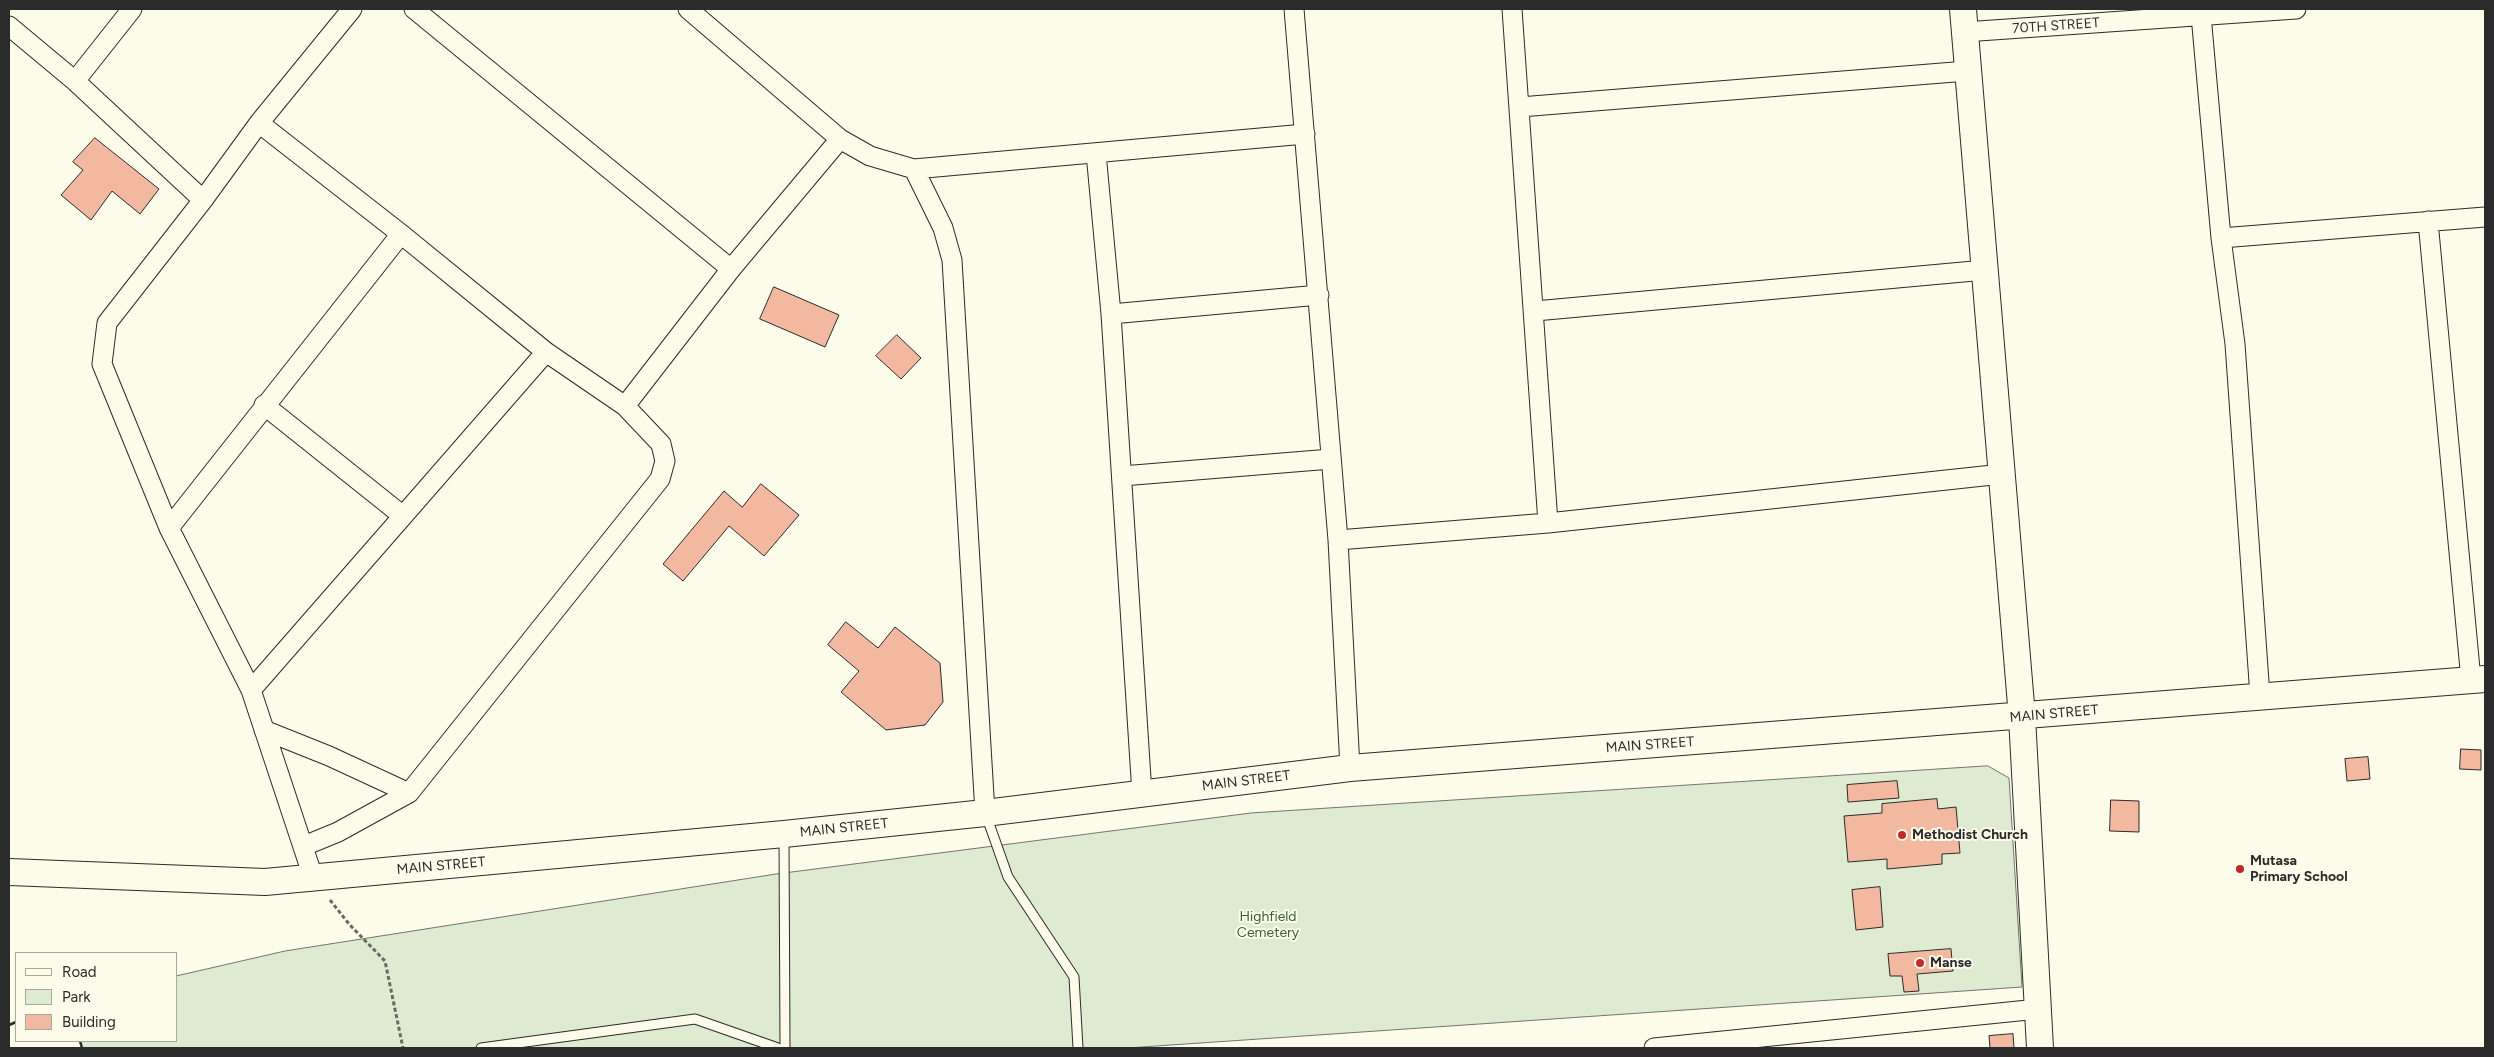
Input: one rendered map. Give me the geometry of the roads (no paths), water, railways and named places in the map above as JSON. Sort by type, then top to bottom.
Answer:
[{"type":"street","points":[[75,81],[132,9]]},
{"type":"street","points":[[313,877],[251,690],[169,528],[102,364],[103,339],[107,323],[203,200],[260,123],[352,9]]},
{"type":"street","points":[[414,9],[731,269]]},
{"type":"street","points":[[688,9],[840,139],[870,156],[914,168],[1304,134]]},
{"type":"street","points":[[1294,9],[1338,540],[1350,768]]},
{"type":"street","points":[[1512,9],[1535,311],[1548,523]]},
{"type":"street","name":"70TH STREET","points":[[1964,20],[2296,9]]},
{"type":"street","points":[[2192,13],[2235,344],[2260,696]]},
{"type":"street","points":[[1964,20],[2022,717],[2040,1048]]},
{"type":"street","points":[[9,26],[75,81],[203,200]]},
{"type":"street","points":[[1520,107],[1967,71]]},
{"type":"street","points":[[260,123],[546,352],[626,406],[661,444],[665,461],[660,479],[409,793],[338,832],[304,846]]},
{"type":"street","points":[[626,406],[731,269],[840,139]]},
{"type":"street","points":[[1096,153],[1111,314],[1142,794]]},
{"type":"street","points":[[914,168],[943,228],[952,260],[985,812]]},
{"type":"street","points":[[2221,238],[2485,216]]},
{"type":"street","points":[[2428,221],[2478,680]]},
{"type":"street","points":[[169,528],[264,405],[401,234]]},
{"type":"street","points":[[1535,311],[1985,270]]},
{"type":"street","points":[[1111,314],[1319,295]]},
{"type":"street","points":[[251,690],[546,352]]},
{"type":"street","points":[[264,405],[403,516]]},
{"type":"street","points":[[1122,476],[1331,459]]},
{"type":"street","points":[[1338,540],[1548,523],[2002,474]]},
{"type":"street","name":"MAIN STREET","points":[[9,872],[265,882],[784,834],[1142,794],[1350,768],[2478,680]]},
{"type":"street","points":[[264,730],[329,756],[409,793]]},
{"type":"street","points":[[1654,1048],[2038,1009]]},
{"type":"lane","points":[[985,812],[1008,877],[1074,977],[1078,1048]]},
{"type":"lane","points":[[784,834],[785,1048]]},
{"type":"lane","points":[[481,1048],[695,1019],[778,1048]]},
{"type":"place","name":"Methodist Church","points":[[1902,835]]},
{"type":"place","name":"Mutasa Primary School","points":[[2240,869]]},
{"type":"place","name":"Manse","points":[[1920,963]]},
{"type":"park label","name":"Highfield Cemetery","points":[[1268,926]]}]
